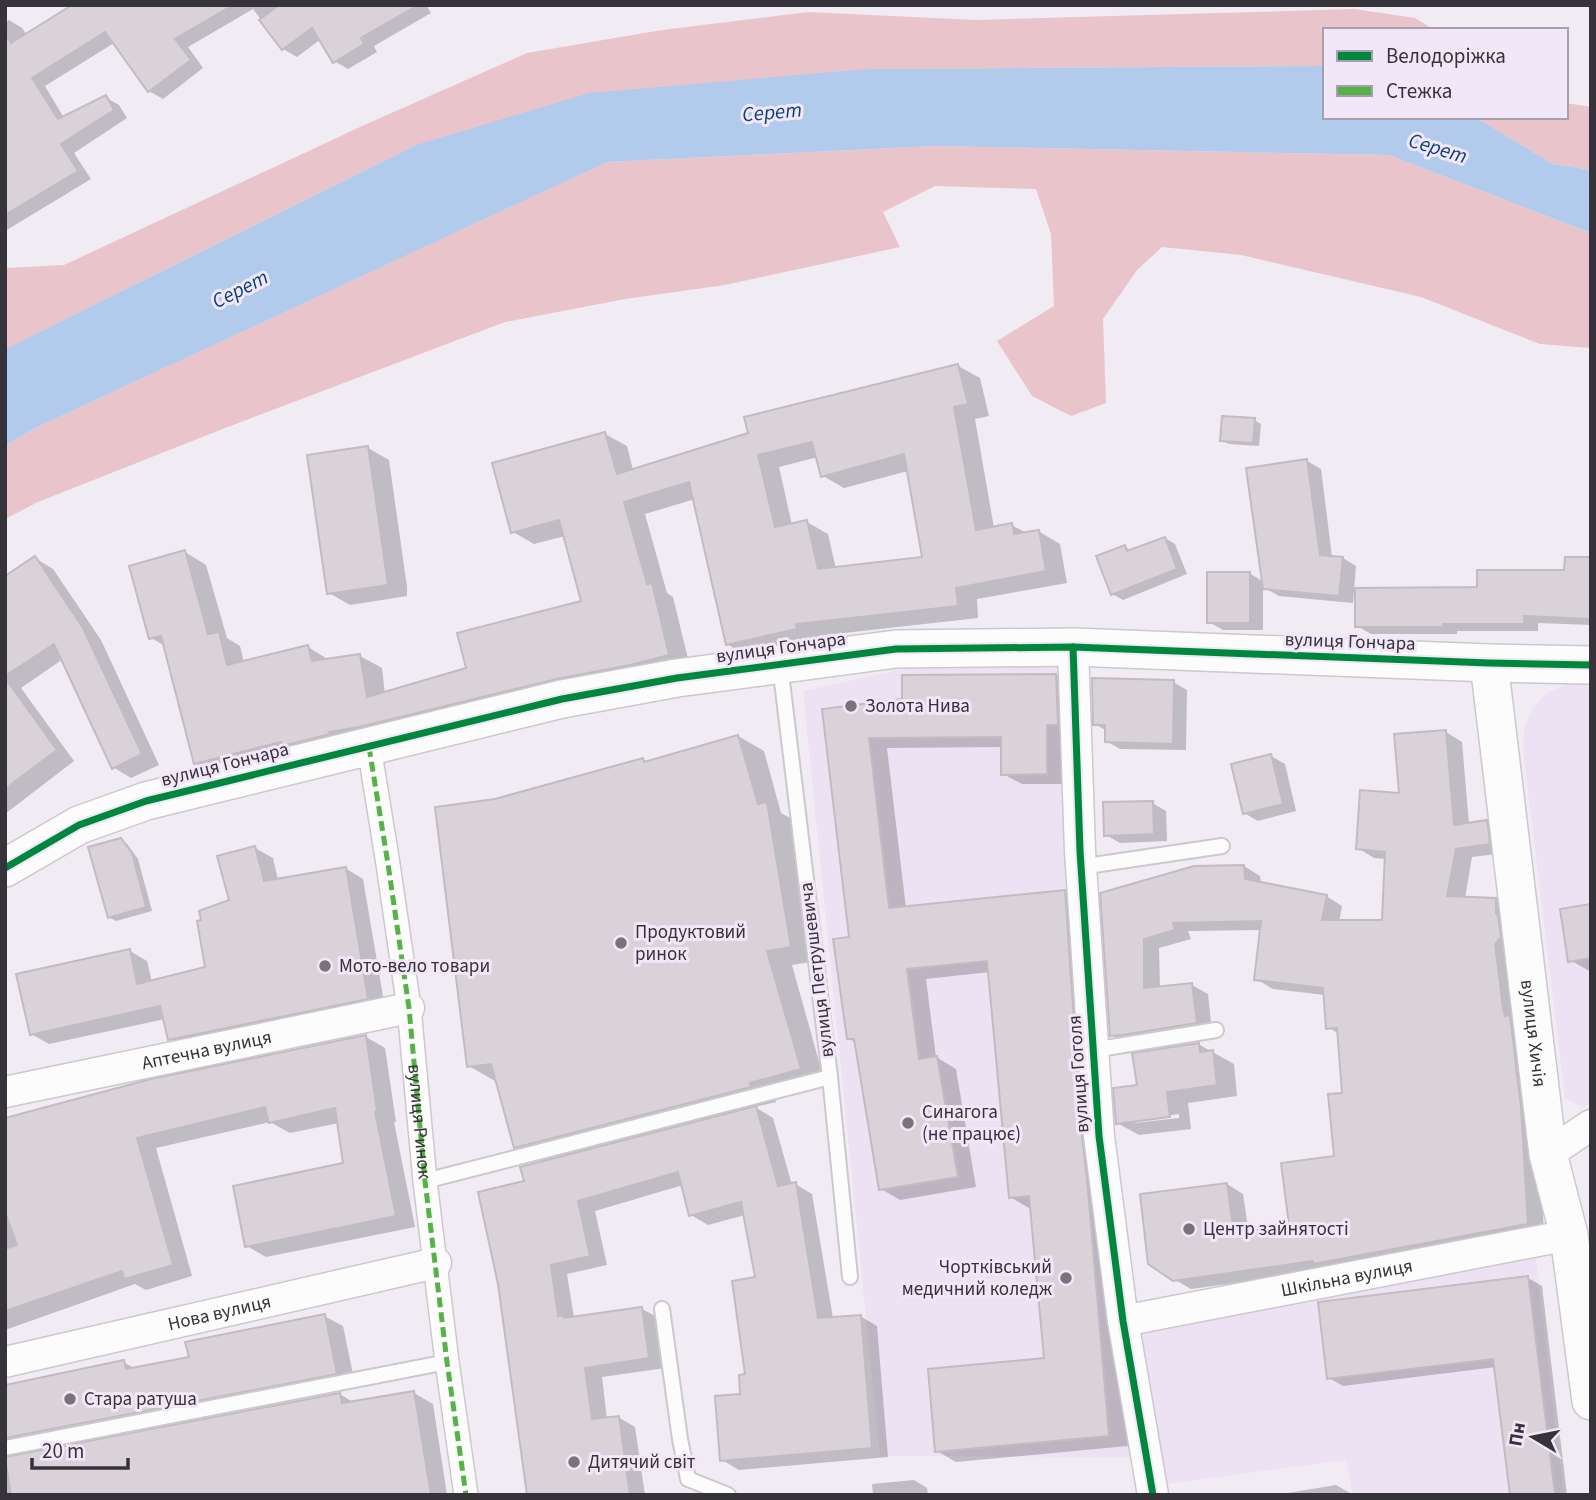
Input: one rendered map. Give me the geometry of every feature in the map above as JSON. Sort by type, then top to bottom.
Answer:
[{"type":"street","name":"вулиця Гончара","points":[[5,868],[79,825],[146,801],[562,699],[780,663],[896,649],[1073,647],[1591,665]]},
{"type":"street","name":"вулиця Гоголя","points":[[1073,647],[1080,867],[1099,1136],[1123,1321],[1153,1495]]},
{"type":"street","name":"вулиця Хичія","points":[[1489,663],[1548,1154],[1569,1235],[1591,1401]]},
{"type":"street","name":"вулиця Ринок","points":[[369,747],[409,1008],[425,1181],[466,1495]]},
{"type":"street","name":"Аптечна вулиця","points":[[5,1092],[409,1008]]},
{"type":"street","points":[[1548,1154],[1591,1125]]},
{"type":"street","name":"Шкільна вулиця","points":[[1123,1321],[1569,1235]]},
{"type":"street","name":"Нова вулиця","points":[[5,1362],[436,1264]]},
{"type":"lane","name":"вулиця Петрушевича","points":[[780,663],[830,1077],[850,1277]]},
{"type":"lane","points":[[1080,867],[1222,846]]},
{"type":"lane","points":[[1093,1050],[1216,1030]]},
{"type":"lane","points":[[425,1181],[830,1077]]},
{"type":"lane","points":[[662,1309],[688,1479],[728,1495]]},
{"type":"lane","points":[[5,1448],[447,1362]]},
{"type":"shaded area","points":[[1354,9],[1415,18],[1431,28],[1323,28],[1323,66],[868,69],[416,145],[5,349],[5,268],[64,265],[360,127],[527,53],[662,30],[808,12],[976,20]]},
{"type":"shaded area","points":[[1568,103],[1591,107],[1591,170],[1553,164],[1478,119],[1568,119]]},
{"type":"shaded area","points":[[934,146],[1389,155],[1591,233],[1591,348],[1540,344],[1421,297],[1241,255],[1162,247],[1137,270],[1103,319],[1106,403],[1071,416],[1032,396],[997,341],[1054,306],[1051,234],[1036,189],[935,186],[883,212],[900,247],[725,285],[625,299],[505,322],[220,430],[38,502],[5,519],[5,446],[33,429],[606,162]]},
{"type":"shaded area","points":[[1070,666],[1133,1457],[880,1456],[803,691],[902,669]]},
{"type":"shaded area","points":[[1566,684],[1591,684],[1591,1103],[1584,1108],[1565,1098],[1523,751],[1524,729],[1532,710],[1547,693]]},
{"type":"shaded area","points":[[1535,1252],[1564,1495],[1353,1495],[1346,1460],[1166,1484],[1136,1331]]},
{"type":"water","name":"Серет","points":[[1323,66],[1323,119],[1478,119],[1553,164],[1591,170],[1591,233],[1389,155],[934,146],[607,162],[33,429],[5,446],[5,349],[416,145],[589,93],[868,69]]},
{"type":"building","points":[[72,5],[233,5],[175,39],[191,60],[148,92],[105,32],[32,78],[58,119],[106,95],[114,110],[61,144],[78,171],[5,215],[5,34],[11,43]]},
{"type":"building","points":[[279,5],[418,5],[361,38],[364,44],[333,63],[312,28],[282,50],[259,20]]},
{"type":"building","points":[[958,364],[968,404],[954,407],[976,530],[1012,523],[1014,534],[1039,530],[1046,571],[956,588],[958,606],[796,624],[797,629],[726,645],[689,482],[624,502],[647,584],[652,583],[669,655],[329,732],[330,734],[282,746],[281,742],[194,764],[161,636],[149,639],[129,566],[185,550],[208,634],[219,632],[227,665],[308,645],[312,661],[360,654],[367,697],[466,668],[457,633],[581,601],[559,520],[511,533],[492,463],[605,432],[617,474],[748,433],[744,417]],"holes":[[[812,442],[821,477],[904,454],[922,557],[818,569],[807,520],[775,527],[758,455]]]},
{"type":"building","points":[[1222,416],[1255,418],[1253,443],[1220,441]]},
{"type":"building","points":[[368,446],[388,585],[327,594],[307,455]]},
{"type":"building","points":[[1307,459],[1320,555],[1343,557],[1339,596],[1263,589],[1246,468]]},
{"type":"building","points":[[1165,537],[1177,569],[1111,595],[1096,556],[1125,545],[1127,551]]},
{"type":"building","points":[[35,556],[83,628],[142,754],[112,769],[54,644],[5,676],[5,576]]},
{"type":"building","points":[[1565,557],[1591,557],[1591,619],[1524,616],[1524,624],[1355,627],[1355,588],[1477,587],[1477,570],[1564,570]]},
{"type":"building","points":[[1207,572],[1250,572],[1250,623],[1207,623]]},
{"type":"building","points":[[1056,674],[1058,725],[1047,725],[1047,774],[1001,775],[1001,737],[869,738],[889,908],[1065,890],[1082,1137],[1109,1436],[935,1452],[928,1369],[1044,1358],[1029,1196],[1009,1198],[987,961],[907,969],[919,1059],[937,1056],[958,1177],[879,1190],[854,1039],[847,1039],[833,939],[849,937],[822,709],[902,699],[902,675]]},
{"type":"building","points":[[5,678],[57,750],[5,789]]},
{"type":"building","points":[[1092,678],[1174,680],[1173,744],[1105,742],[1105,725],[1093,725]]},
{"type":"building","points":[[1446,730],[1454,825],[1487,820],[1490,844],[1456,849],[1447,896],[1496,898],[1501,937],[1495,944],[1503,1008],[1505,1016],[1510,1015],[1521,1108],[1528,1224],[1313,1264],[1313,1261],[1173,1281],[1148,1264],[1140,1194],[1227,1183],[1234,1234],[1289,1225],[1281,1163],[1334,1156],[1328,1094],[1342,1093],[1337,1028],[1326,1029],[1323,988],[1254,980],[1261,921],[1173,923],[1175,930],[1144,939],[1144,988],[1192,983],[1197,1023],[1110,1036],[1100,893],[1194,866],[1244,865],[1245,879],[1327,895],[1322,920],[1382,920],[1385,852],[1356,849],[1360,790],[1399,793],[1394,734]]},
{"type":"building","name":"Продуктовий ринок","points":[[738,735],[758,804],[767,802],[791,947],[767,951],[801,1069],[750,1083],[751,1087],[514,1148],[491,1064],[467,1067],[435,807],[495,799],[643,758],[644,762]]},
{"type":"building","points":[[1271,754],[1283,804],[1243,814],[1231,764]]},
{"type":"building","points":[[1153,801],[1154,834],[1104,836],[1103,802]]},
{"type":"building","points":[[121,838],[132,853],[146,907],[108,918],[88,847]]},
{"type":"building","points":[[255,846],[264,881],[346,867],[368,999],[168,1040],[160,1006],[30,1035],[16,974],[130,949],[137,984],[205,967],[197,921],[201,920],[199,911],[229,900],[217,856]]},
{"type":"building","points":[[1591,904],[1591,958],[1568,962],[1560,909]]},
{"type":"building","points":[[366,1035],[377,1111],[375,1112],[396,1216],[245,1247],[233,1186],[343,1163],[335,1108],[269,1123],[265,1107],[137,1138],[173,1265],[124,1279],[122,1271],[5,1311],[5,1249],[17,1245],[5,1212],[5,1118],[151,1079]]},
{"type":"building","points":[[1199,1043],[1200,1052],[1213,1050],[1217,1085],[1167,1092],[1170,1117],[1116,1124],[1113,1088],[1137,1085],[1132,1053]]},
{"type":"building","points":[[756,1106],[778,1186],[796,1182],[818,1318],[861,1315],[872,1448],[720,1461],[715,1396],[740,1394],[739,1375],[745,1374],[732,1281],[755,1277],[741,1202],[689,1216],[678,1172],[578,1201],[590,1256],[551,1265],[558,1316],[563,1315],[564,1318],[642,1307],[649,1358],[585,1368],[592,1419],[619,1416],[630,1495],[527,1495],[498,1284],[478,1192],[524,1181],[520,1167]]},
{"type":"building","points":[[1528,1276],[1555,1495],[1510,1495],[1493,1359],[1327,1379],[1318,1302]]},
{"type":"building","points":[[325,1314],[337,1374],[5,1438],[5,1385],[124,1360],[126,1369],[189,1357],[185,1342]]},
{"type":"building","points":[[414,1391],[431,1495],[11,1495],[5,1457],[340,1393],[342,1403]]},
{"type":"marked path","points":[[369,747],[409,1008],[425,1181],[466,1495]]},
{"type":"cycle path","points":[[1073,647],[1080,851],[1099,1136],[1123,1321],[1153,1495]]},
{"type":"cycle path","points":[[5,868],[79,825],[146,801],[562,699],[677,678],[896,649],[1073,647],[1591,665]]},
{"type":"place","name":"Золота Нива","points":[[851,706]]},
{"type":"place","name":"Продуктовий ринок","points":[[621,943]]},
{"type":"place","name":"Мото-вело товари","points":[[325,966]]},
{"type":"place","name":"Синагога (не працює)","points":[[908,1123]]},
{"type":"place","name":"Центр зайнятості","points":[[1189,1229]]},
{"type":"place","name":"Чортківський медичний коледж","points":[[1066,1278]]},
{"type":"place","name":"Стара ратуша","points":[[70,1399]]},
{"type":"place","name":"Дитячий світ","points":[[574,1462]]}]
